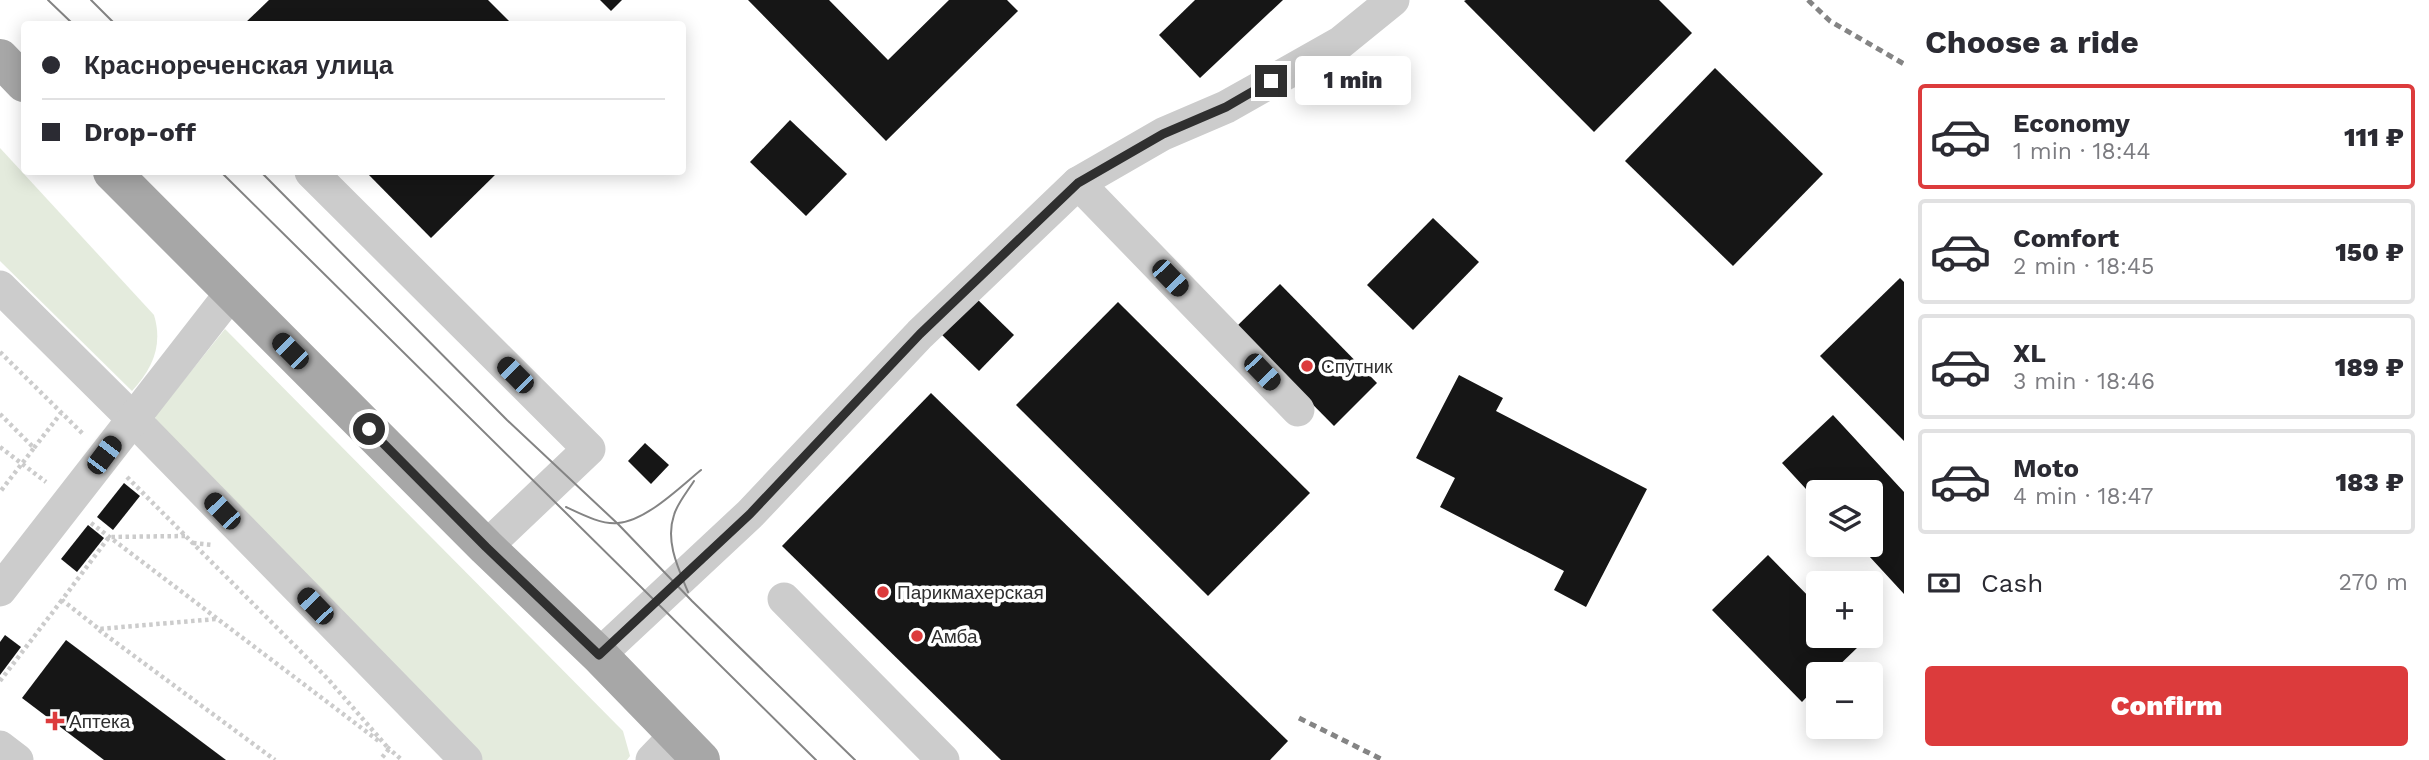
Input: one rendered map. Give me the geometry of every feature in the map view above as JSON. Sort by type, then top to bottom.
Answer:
[{"type":"main road","points":[[0,58],[21,80]]},
{"type":"main road","points":[[115,175],[486,547],[599,655],[676,752]]},
{"type":"street","points":[[599,655],[750,514],[920,334],[1078,183],[1163,134],[1226,107],[1339,43],[1393,0]]},
{"type":"street","points":[[314,175],[589,449],[486,547]]},
{"type":"street","points":[[1078,183],[1298,410]]},
{"type":"street","points":[[0,288],[132,418],[466,760]]},
{"type":"street","points":[[0,590],[232,292]]},
{"type":"street","points":[[784,599],[943,760]]},
{"type":"street","points":[[0,747],[17,760]]},
{"type":"path","points":[[0,352],[327,678],[402,760]]},
{"type":"path","points":[[0,492],[61,413]]},
{"type":"path","points":[[0,414],[34,448]]},
{"type":"path","points":[[0,447],[54,488]]},
{"type":"path","points":[[90,522],[389,748]]},
{"type":"path","points":[[108,537],[185,536]]},
{"type":"path","points":[[0,681],[108,537]]},
{"type":"path","points":[[62,600],[275,760]]},
{"type":"path","points":[[99,629],[217,619]]},
{"type":"path","points":[[380,760],[389,748]]},
{"type":"shaded area","points":[[0,148],[21,171],[21,175],[25,175],[154,315],[157,346],[146,374],[132,391],[0,261]]},
{"type":"shaded area","points":[[225,329],[623,731],[630,756],[627,760],[473,760],[159,440],[155,416]]},
{"type":"building","points":[[269,0],[488,0],[509,21],[247,21]]},
{"type":"building","points":[[600,0],[622,0],[611,11]]},
{"type":"building","points":[[748,0],[829,0],[888,60],[949,0],[1007,0],[1018,11],[886,141]]},
{"type":"building","points":[[1195,0],[1283,0],[1200,78],[1159,35]]},
{"type":"building","points":[[1659,0],[1692,33],[1594,132],[1464,1]]},
{"type":"building","points":[[1715,68],[1823,174],[1733,266],[1625,161]]},
{"type":"building","points":[[790,120],[847,174],[806,216],[750,162]]},
{"type":"building","points":[[369,175],[495,175],[431,238]]},
{"type":"building","points":[[1433,218],[1479,262],[1413,330],[1367,285]]},
{"type":"building","points":[[1900,278],[1904,282],[1904,441],[1820,356]]},
{"type":"building","points":[[1280,284],[1377,383],[1334,426],[1236,327]]},
{"type":"building","points":[[974,296],[1014,335],[979,371],[939,332]]},
{"type":"building","points":[[1118,302],[1310,493],[1208,596],[1016,405]]},
{"type":"building","points":[[1459,375],[1503,398],[1496,411],[1647,489],[1586,607],[1554,590],[1564,571],[1440,507],[1455,478],[1416,458]]},
{"type":"building","points":[[931,393],[1288,741],[1270,760],[1001,760],[782,546]]},
{"type":"building","points":[[1833,415],[1904,492],[1904,594],[1870,557],[1883,557],[1883,480],[1806,480],[1806,489],[1782,463]]},
{"type":"building","points":[[645,443],[669,465],[651,484],[628,461]]},
{"type":"building","points":[[124,483],[140,496],[113,530],[97,517]]},
{"type":"building","points":[[88,525],[104,538],[77,572],[61,559]]},
{"type":"building","points":[[1768,555],[1806,594],[1806,648],[1857,648],[1842,662],[1806,662],[1806,698],[1802,702],[1712,610]]},
{"type":"building","points":[[5,635],[21,647],[0,675],[0,642]]},
{"type":"building","points":[[66,640],[226,760],[104,760],[22,698]]},
{"type":"tram line","points":[[48,0],[70,21]]},
{"type":"tram line","points":[[91,0],[112,21]]},
{"type":"tram line","points":[[224,175],[816,760]]},
{"type":"tram line","points":[[264,175],[507,420],[618,524],[692,601],[855,760]]},
{"type":"tram line","points":[[566,507],[605,522],[629,521],[651,510],[701,470]]},
{"type":"tram line","points":[[688,592],[674,554],[671,535],[675,511],[694,481]]},
{"type":"railway","points":[[1808,0],[1830,21],[1904,64]]},
{"type":"railway","points":[[1299,718],[1383,760]]},
{"type":"place","name":"Спутник","points":[[1307,366]]},
{"type":"place","name":"Парикмахерская","points":[[883,592]]},
{"type":"place","name":"Амба","points":[[917,636]]},
{"type":"place","name":"Аптека","points":[[55,721]]},
{"type":"route","points":[[369,429],[486,547],[599,655],[750,514],[920,334],[1078,183],[1163,134],[1226,107],[1271,81]]}]
